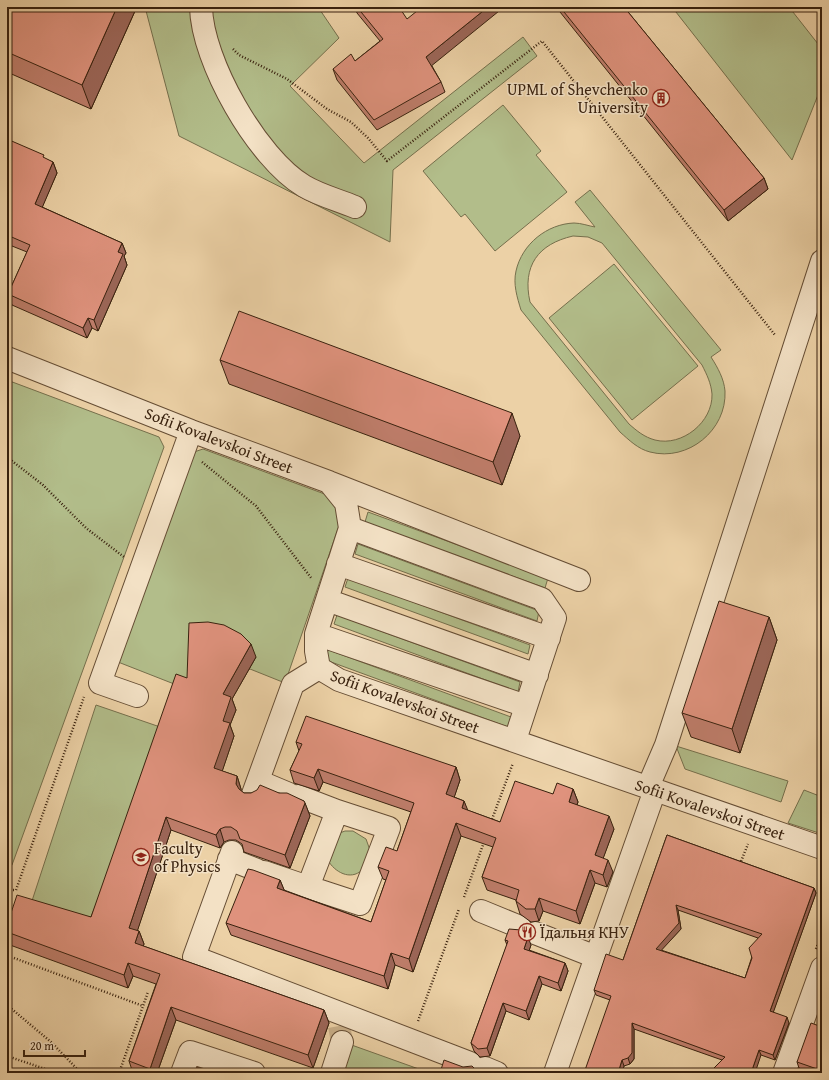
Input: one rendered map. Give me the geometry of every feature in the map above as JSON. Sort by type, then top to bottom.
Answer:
[{"type":"street","points":[[201,7],[202,20],[214,65],[239,114],[277,164],[304,186],[355,207]]},
{"type":"street","points":[[556,1073],[652,788],[822,261]]},
{"type":"street","name":"Sofii Kovalevskoi Street","points":[[7,358],[188,439],[329,482],[346,503],[350,528],[316,634],[316,660],[319,668],[339,680],[822,848]]},
{"type":"street","points":[[137,696],[100,683],[188,439]]},
{"type":"street","points":[[329,482],[580,580]]},
{"type":"street","points":[[350,528],[542,599],[555,618],[515,740]]},
{"type":"street","points":[[338,564],[549,638]]},
{"type":"street","points":[[327,600],[537,675]]},
{"type":"street","points":[[316,634],[526,706]]},
{"type":"street","points":[[319,668],[293,684],[255,787],[294,795],[389,828],[360,904],[260,871],[230,856],[194,957],[338,1026],[411,1040],[484,1068]]},
{"type":"street","points":[[308,887],[337,811]]},
{"type":"street","points":[[481,911],[596,958]]},
{"type":"street","points":[[777,1072],[822,968]]},
{"type":"street","points":[[332,1073],[338,1026]]},
{"type":"street","points":[[182,1073],[190,1052],[254,1073]]},
{"type":"path","points":[[228,45],[239,55],[287,79],[327,109],[351,122],[368,138],[387,162],[542,40],[777,337]]},
{"type":"path","points":[[188,439],[191,453],[256,506],[312,580]]},
{"type":"path","points":[[7,457],[43,485],[86,528],[126,559]]},
{"type":"path","points":[[489,827],[512,767]]},
{"type":"path","points":[[411,1040],[487,835]]},
{"type":"path","points":[[740,866],[750,839]]},
{"type":"path","points":[[7,890],[16,890]]},
{"type":"path","points":[[14,958],[143,1006]]},
{"type":"path","points":[[119,1073],[148,992]]},
{"type":"path","points":[[7,1005],[50,1042],[81,1073]]},
{"type":"path","points":[[129,1046],[135,1048]]},
{"type":"path","points":[[7,1056],[57,1073]]},
{"type":"green space","points":[[145,7],[318,7],[339,38],[290,86],[364,163],[523,37],[537,56],[393,170],[390,242],[179,136]]},
{"type":"green space","points":[[672,7],[789,7],[822,49],[822,85],[792,160]]},
{"type":"green space","points":[[503,105],[541,151],[536,155],[567,192],[495,251],[465,214],[461,217],[423,171]]},
{"type":"green space","points":[[590,190],[721,350],[711,357],[722,378],[725,391],[724,405],[712,430],[702,440],[691,447],[678,452],[664,454],[646,451],[630,441],[620,432],[521,310],[516,290],[515,276],[519,261],[530,244],[545,232],[564,224],[577,223],[595,227],[575,202]],"holes":[[[573,236],[588,237],[602,243],[704,369],[712,394],[711,404],[702,423],[685,436],[675,440],[655,440],[632,427],[530,302],[528,278],[535,258],[550,245],[561,240]]]},
{"type":"green space","points":[[614,264],[698,366],[632,420],[549,318]]},
{"type":"green space","points":[[7,380],[159,437],[164,447],[12,865],[7,871]]},
{"type":"green space","points":[[203,449],[330,496],[341,520],[285,683],[250,669],[192,691],[118,662],[191,453]]},
{"type":"green space","points":[[368,512],[548,578],[545,588],[365,522]]},
{"type":"green space","points":[[358,544],[539,611],[537,621],[355,554]]},
{"type":"green space","points":[[348,578],[530,645],[528,654],[345,587]]},
{"type":"green space","points":[[337,615],[520,682],[518,692],[334,624]]},
{"type":"green space","points":[[326,649],[511,717],[508,727],[323,659]]},
{"type":"green space","points":[[96,705],[166,729],[95,930],[29,910]]},
{"type":"green space","points":[[676,746],[788,781],[781,802],[685,769]]},
{"type":"green space","points":[[804,790],[822,797],[822,834],[788,823]]},
{"type":"green space","points":[[345,831],[353,831],[366,839],[371,853],[365,867],[360,872],[350,875],[336,870],[329,862],[337,834]]},
{"type":"green space","points":[[346,1043],[430,1073],[337,1073]]},
{"type":"building","points":[[7,7],[117,7],[82,85],[7,52]]},
{"type":"building","points":[[357,7],[399,7],[407,19],[422,7],[488,7],[426,57],[441,82],[374,120],[333,69],[351,54],[355,61],[383,39]]},
{"type":"building","name":"UPML of Shevchenko University","points":[[560,7],[624,7],[764,178],[724,210]]},
{"type":"building","points":[[7,139],[44,155],[43,157],[53,162],[35,204],[122,243],[118,252],[123,254],[94,320],[88,318],[83,328],[8,294],[30,245],[7,235]]},
{"type":"building","points":[[239,311],[512,413],[493,462],[220,360]]},
{"type":"building","points":[[719,601],[769,617],[732,729],[682,713]]},
{"type":"building","points":[[208,622],[224,625],[241,634],[251,644],[223,694],[231,697],[223,721],[230,723],[214,768],[237,776],[236,784],[244,793],[251,793],[257,790],[260,785],[279,793],[287,793],[304,801],[305,803],[285,855],[240,839],[237,831],[231,827],[220,829],[216,835],[166,817],[129,928],[139,931],[135,943],[324,1010],[308,1055],[171,1007],[150,1069],[129,1061],[160,974],[128,963],[124,975],[7,932],[7,925],[17,895],[91,917],[176,674],[187,678],[189,623]]},
{"type":"building","points":[[306,716],[456,767],[446,794],[464,801],[462,808],[500,822],[515,781],[553,794],[557,783],[573,789],[569,802],[609,816],[595,855],[608,860],[603,875],[590,870],[576,911],[539,898],[535,909],[526,909],[516,901],[519,890],[482,877],[496,838],[456,823],[409,959],[391,953],[384,976],[226,923],[248,869],[280,880],[277,888],[371,922],[389,871],[378,867],[386,847],[397,851],[414,803],[318,769],[314,778],[290,770],[302,744],[296,742]]},
{"type":"building","points":[[667,835],[814,888],[770,1011],[787,1017],[773,1055],[759,1050],[751,1073],[709,1073],[725,1057],[632,1023],[632,1053],[628,1058],[622,1060],[618,1073],[584,1073],[611,996],[594,990],[606,954],[623,960]],"holes":[[[676,905],[762,934],[749,948],[752,958],[745,978],[656,949],[679,923]]]},
{"type":"building","points":[[509,929],[521,930],[528,937],[524,949],[565,963],[558,983],[539,976],[526,1011],[503,1003],[487,1048],[478,1049],[471,1043],[508,941],[505,940]]},
{"type":"building","points":[[811,1023],[822,1027],[822,1073],[819,1073],[820,1070],[797,1062]]},
{"type":"building","points":[[444,1060],[463,1067],[472,1066],[478,1073],[440,1073]]},
{"type":"tunnel","points":[[339,1026],[342,1042]]},
{"type":"place","name":"UPML of Shevchenko University","points":[[661,98]]},
{"type":"place","name":"Faculty of Physics","points":[[141,857]]},
{"type":"place","name":"Їдальня КНУ","points":[[527,932]]}]
